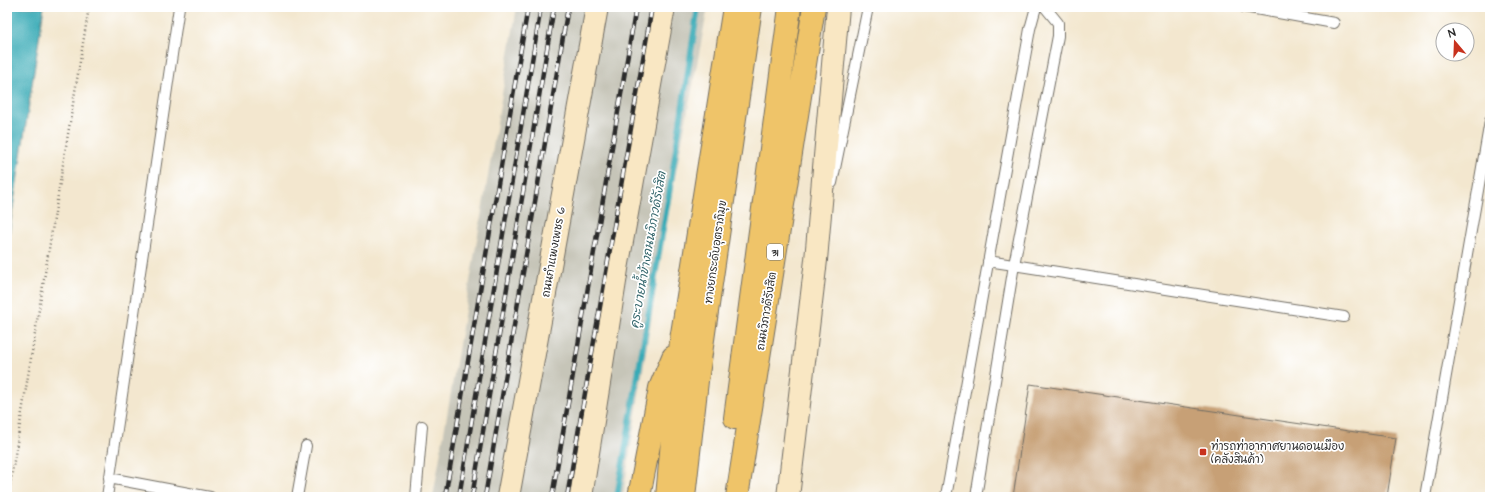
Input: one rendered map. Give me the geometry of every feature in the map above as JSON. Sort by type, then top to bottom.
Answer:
[{"type":"highway","points":[[667,497],[681,340],[734,7]]},
{"type":"highway","name":"ทางยกระดับอุตราภิมุข","points":[[684,497],[700,366],[751,7]]},
{"type":"highway","name":"31","points":[[725,497],[790,7]]},
{"type":"highway","name":"ถนนวิภาวดีรังสิต","points":[[737,497],[814,7]]},
{"type":"highway","points":[[639,497],[660,388],[681,340]]},
{"type":"main road","name":"ถนนกำแพงเพชร 6","points":[[508,497],[597,7]]},
{"type":"main road","points":[[581,497],[617,269],[664,7]]},
{"type":"main road","points":[[788,497],[816,260],[838,7]]},
{"type":"lane","points":[[107,497],[179,7]]},
{"type":"lane","points":[[816,260],[863,40],[868,7]]},
{"type":"lane","points":[[946,497],[1030,29],[1036,7]]},
{"type":"lane","points":[[976,497],[1014,264],[1058,36],[1058,23],[1045,7]]},
{"type":"lane","points":[[1244,7],[1334,23]]},
{"type":"lane","points":[[1425,497],[1490,121]]},
{"type":"lane","points":[[988,261],[1344,317]]},
{"type":"lane","points":[[416,497],[422,426]]},
{"type":"lane","points":[[297,497],[306,446]]},
{"type":"lane","points":[[110,478],[210,497]]},
{"type":"path","points":[[8,497],[89,7]]},
{"type":"shaded area","points":[[517,7],[708,7],[668,213],[623,497],[433,497]]},
{"type":"water","points":[[7,7],[44,7],[7,247]]},
{"type":"building","points":[[1030,384],[1396,438],[1387,497],[1013,497]]},
{"type":"waterway","name":"คูระบายน้ำข้างถนนวิภาวดีรังสิต","points":[[617,497],[669,194],[698,7]]},
{"type":"railway","points":[[445,497],[528,7]]},
{"type":"railway","points":[[459,497],[541,7]]},
{"type":"railway","points":[[472,497],[554,7]]},
{"type":"railway","points":[[485,497],[568,7]]},
{"type":"railway","points":[[552,497],[636,7]]},
{"type":"railway","points":[[567,497],[652,7]]},
{"type":"place","name":"ท่ารถท่าอากาศยานดอนเมือง (คลังสินค้า)","points":[[1203,452]]}]
